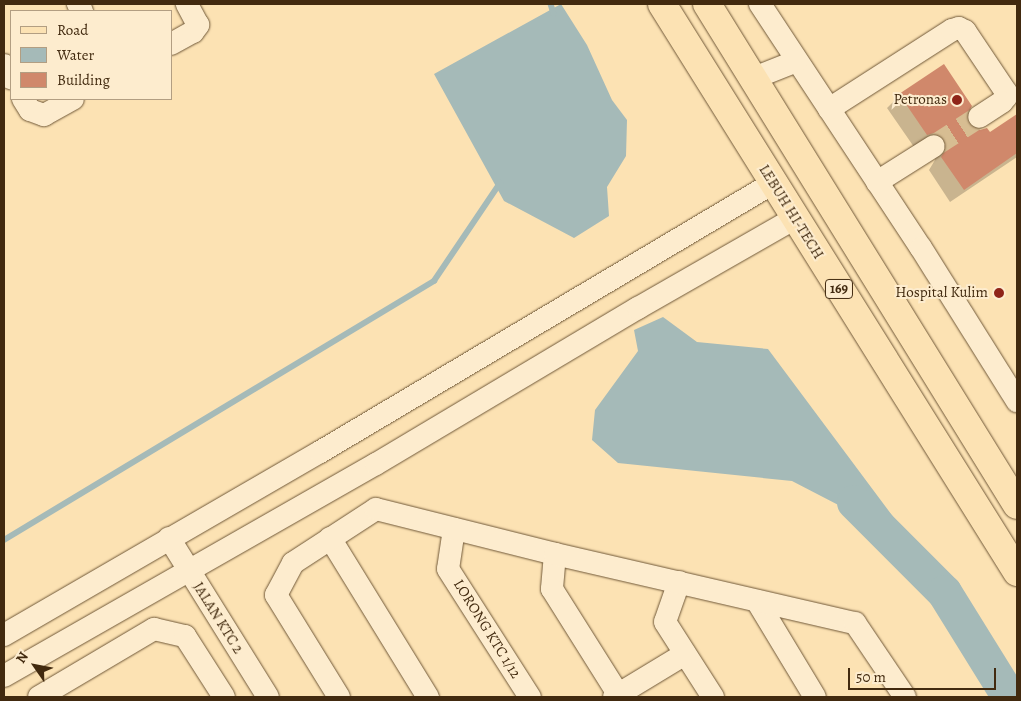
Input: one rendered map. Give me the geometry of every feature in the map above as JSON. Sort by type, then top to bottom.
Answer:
[{"type":"main road","name":"LEBUH HI-TECH","points":[[662,4],[1017,572]]},
{"type":"main road","name":"169","points":[[707,4],[1017,506]]},
{"type":"street","points":[[172,43],[193,32],[198,24],[188,4]]},
{"type":"street","points":[[760,4],[1017,401]]},
{"type":"street","points":[[829,109],[952,30],[959,28],[965,31],[1006,92],[1006,97],[1002,102],[979,117]]},
{"type":"street","points":[[754,78],[797,61]]},
{"type":"street","points":[[4,64],[10,76]]},
{"type":"street","points":[[25,100],[30,110],[44,115],[71,100]]},
{"type":"street","points":[[877,182],[934,146]]},
{"type":"street","points":[[4,635],[320,452],[773,183]]},
{"type":"street","points":[[4,676],[376,464],[638,308],[795,218]]},
{"type":"street","points":[[340,697],[276,595],[293,563],[376,509],[555,554],[855,623],[905,697]]},
{"type":"street","name":"LORONG KTC 1/12","points":[[454,529],[448,569],[530,697]]},
{"type":"street","name":"JALAN KTC 2","points":[[169,538],[268,697]]},
{"type":"street","points":[[330,538],[428,697]]},
{"type":"street","points":[[555,554],[552,589],[618,696],[685,654]]},
{"type":"street","points":[[679,582],[665,622],[713,697]]},
{"type":"street","points":[[757,601],[815,697]]},
{"type":"street","points":[[39,697],[154,629],[185,636],[219,696]]},
{"type":"water","points":[[561,4],[587,45],[612,100],[627,120],[626,156],[607,187],[609,216],[574,238],[504,201],[434,74]]},
{"type":"water","points":[[663,317],[697,342],[768,349],[900,526],[880,541],[848,510],[792,481],[618,463],[592,440],[595,410],[638,351],[634,330]]},
{"type":"building","points":[[944,64],[972,106],[966,117],[973,128],[980,130],[987,128],[990,132],[1017,114],[1017,153],[964,190],[941,157],[947,146],[945,139],[934,133],[927,135],[899,94]]},
{"type":"waterway","points":[[551,4],[554,14]]},
{"type":"waterway","points":[[4,540],[434,281],[500,183]]},
{"type":"waterway","points":[[854,502],[944,592],[1009,697]]},
{"type":"tunnel","points":[[934,146],[979,117]]},
{"type":"place","name":"Petronas","points":[[957,100]]},
{"type":"place","name":"Hospital Kulim","points":[[999,293]]}]
